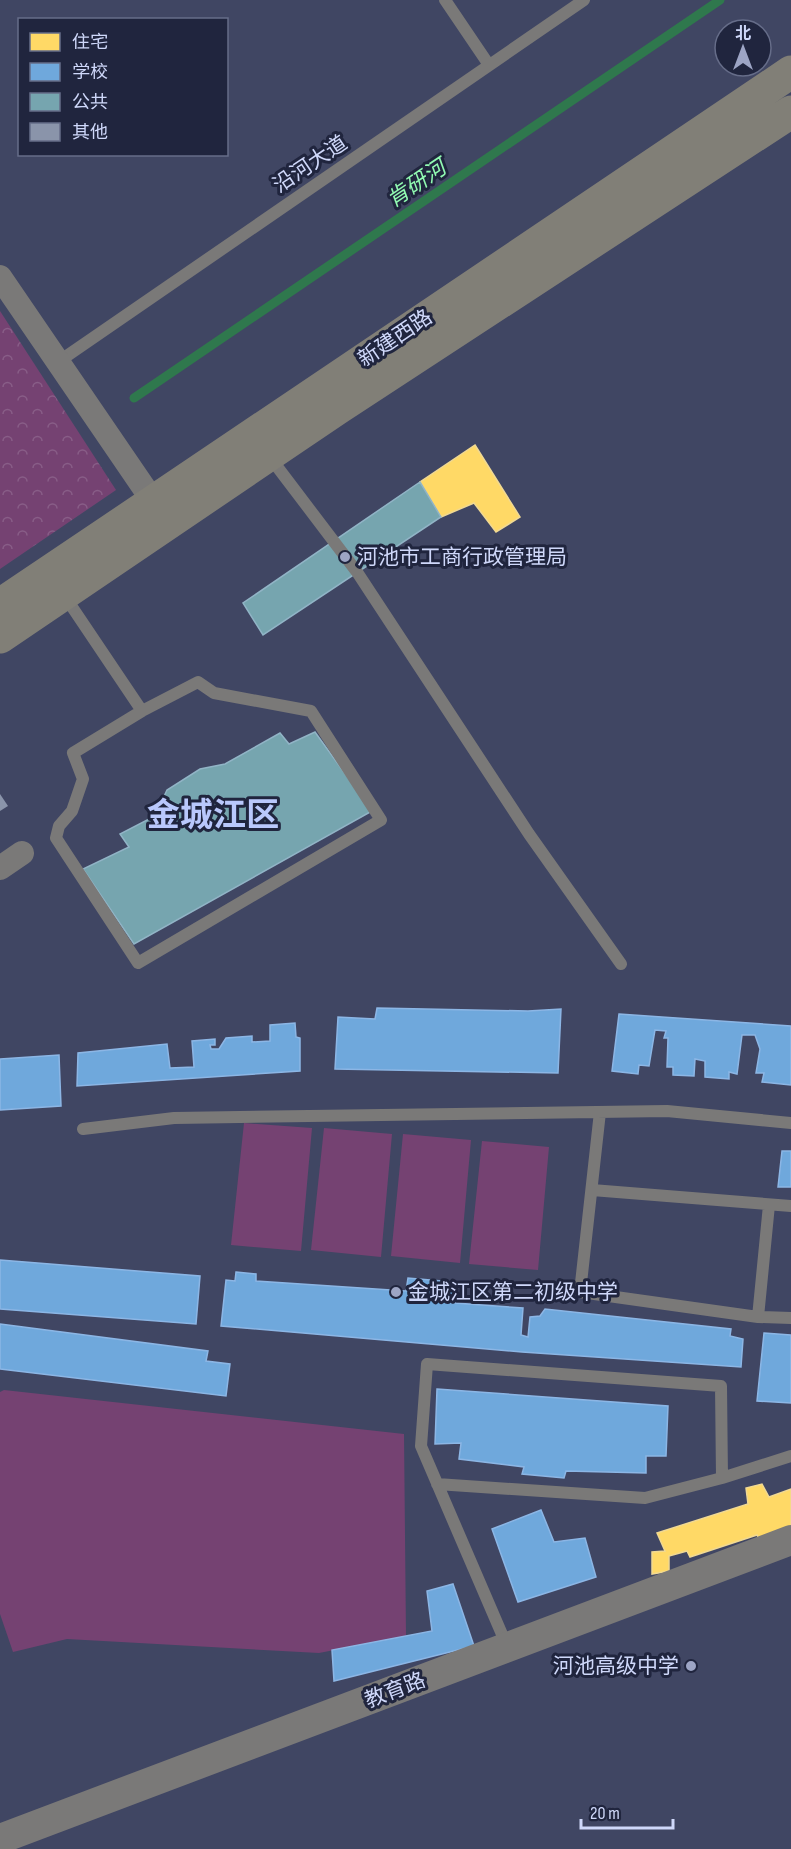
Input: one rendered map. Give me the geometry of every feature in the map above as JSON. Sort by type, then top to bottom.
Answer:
[{"type":"main road","name":"新建西路","points":[[0,605],[791,72]]},
{"type":"main road","name":"新建西路","points":[[0,637],[268,455],[788,120]]},
{"type":"street","points":[[0,277],[153,501]]},
{"type":"street","points":[[0,868],[22,853]]},
{"type":"street","name":"教育路","points":[[0,1839],[791,1540]]},
{"type":"lane","points":[[445,0],[489,65]]},
{"type":"lane","name":"沿河大道","points":[[58,362],[584,0]]},
{"type":"lane","points":[[268,455],[357,572],[529,834],[621,964]]},
{"type":"lane","points":[[63,594],[142,711]]},
{"type":"lane","points":[[198,682],[214,693],[311,711],[381,820],[138,963],[56,838],[58,826],[72,811],[82,779],[73,753],[142,711],[198,682]]},
{"type":"lane","points":[[82,1129],[174,1118],[667,1111],[791,1124]]},
{"type":"lane","points":[[600,1112],[580,1292],[758,1317],[791,1318]]},
{"type":"lane","points":[[592,1190],[791,1206]]},
{"type":"lane","points":[[758,1317],[769,1205]]},
{"type":"lane","points":[[508,1647],[421,1446],[427,1364],[721,1386],[722,1478]]},
{"type":"lane","points":[[437,1484],[645,1498],[722,1478],[791,1456]]},
{"type":"green space","points":[[0,311],[116,490],[0,569]]},
{"type":"green space","points":[[244,1123],[312,1128],[301,1251],[231,1245]]},
{"type":"green space","points":[[324,1128],[392,1134],[381,1257],[311,1250]]},
{"type":"green space","points":[[403,1134],[471,1140],[460,1263],[391,1256]]},
{"type":"green space","points":[[482,1141],[549,1147],[538,1270],[469,1264]]},
{"type":"green space","points":[[4,1390],[404,1434],[406,1636],[319,1653],[67,1639],[13,1652],[0,1614],[0,1392]]},
{"type":"building: 住宅","points":[[475,445],[520,517],[496,532],[474,503],[441,517],[420,482]]},
{"type":"building: 住宅","points":[[762,1484],[769,1497],[791,1489],[791,1530],[760,1541],[757,1535],[690,1557],[687,1551],[669,1556],[669,1571],[652,1574],[652,1552],[665,1551],[657,1533],[748,1504],[746,1488]]},
{"type":"building: 学校","points":[[377,1008],[528,1011],[561,1009],[558,1073],[335,1069],[338,1017],[375,1019]]},
{"type":"building: 学校","points":[[619,1014],[791,1026],[791,1085],[762,1082],[764,1073],[756,1073],[760,1049],[755,1035],[742,1035],[737,1074],[729,1072],[729,1079],[705,1077],[705,1061],[695,1059],[694,1076],[673,1075],[673,1067],[667,1067],[668,1038],[664,1038],[666,1031],[655,1030],[649,1066],[639,1065],[638,1074],[612,1071]]},
{"type":"building: 学校","points":[[295,1023],[296,1037],[300,1038],[300,1071],[77,1086],[78,1053],[167,1044],[170,1068],[194,1067],[192,1041],[215,1039],[215,1045],[210,1045],[211,1049],[219,1049],[226,1038],[252,1036],[252,1042],[270,1041],[270,1025]]},
{"type":"building: 学校","points":[[59,1055],[61,1106],[0,1110],[0,1059]]},
{"type":"building: 学校","points":[[782,1151],[791,1151],[791,1187],[778,1187]]},
{"type":"building: 学校","points":[[0,1260],[200,1276],[196,1324],[0,1309]]},
{"type":"building: 学校","points":[[236,1272],[256,1274],[256,1281],[406,1291],[408,1278],[453,1282],[455,1303],[523,1308],[521,1335],[528,1337],[530,1317],[540,1316],[545,1309],[731,1329],[730,1336],[743,1339],[741,1367],[522,1352],[221,1326],[226,1280],[235,1281]]},
{"type":"building: 学校","points":[[0,1324],[208,1351],[206,1361],[230,1364],[226,1396],[0,1369]]},
{"type":"building: 学校","points":[[764,1333],[791,1335],[791,1403],[757,1401]]},
{"type":"building: 学校","points":[[437,1389],[668,1406],[666,1456],[646,1456],[646,1473],[566,1471],[564,1478],[522,1474],[524,1467],[459,1459],[461,1443],[435,1444]]},
{"type":"building: 学校","points":[[541,1510],[554,1542],[585,1538],[596,1577],[518,1602],[492,1529]]},
{"type":"building: 学校","points":[[453,1584],[474,1646],[334,1681],[332,1650],[432,1631],[427,1591]]},
{"type":"building: 公共","name":"河池市工商行政管理局","points":[[420,482],[441,517],[263,635],[243,603]]},
{"type":"building: 公共","points":[[315,732],[372,811],[134,944],[83,869],[129,847],[120,834],[155,816],[167,790],[200,769],[225,764],[280,733],[289,744]]},
{"type":"building: 其他","points":[[0,794],[8,806],[0,811]]},
{"type":"waterway","name":"肯研河","points":[[134,398],[720,0]]},
{"type":"place","name":"河池市工商行政管理局","points":[[345,557]]},
{"type":"place","name":"金城江区第二初级中学","points":[[396,1292]]},
{"type":"place","name":"河池高级中学","points":[[691,1666]]},
{"type":"district","name":"金城江区","points":[[213,814]]}]
